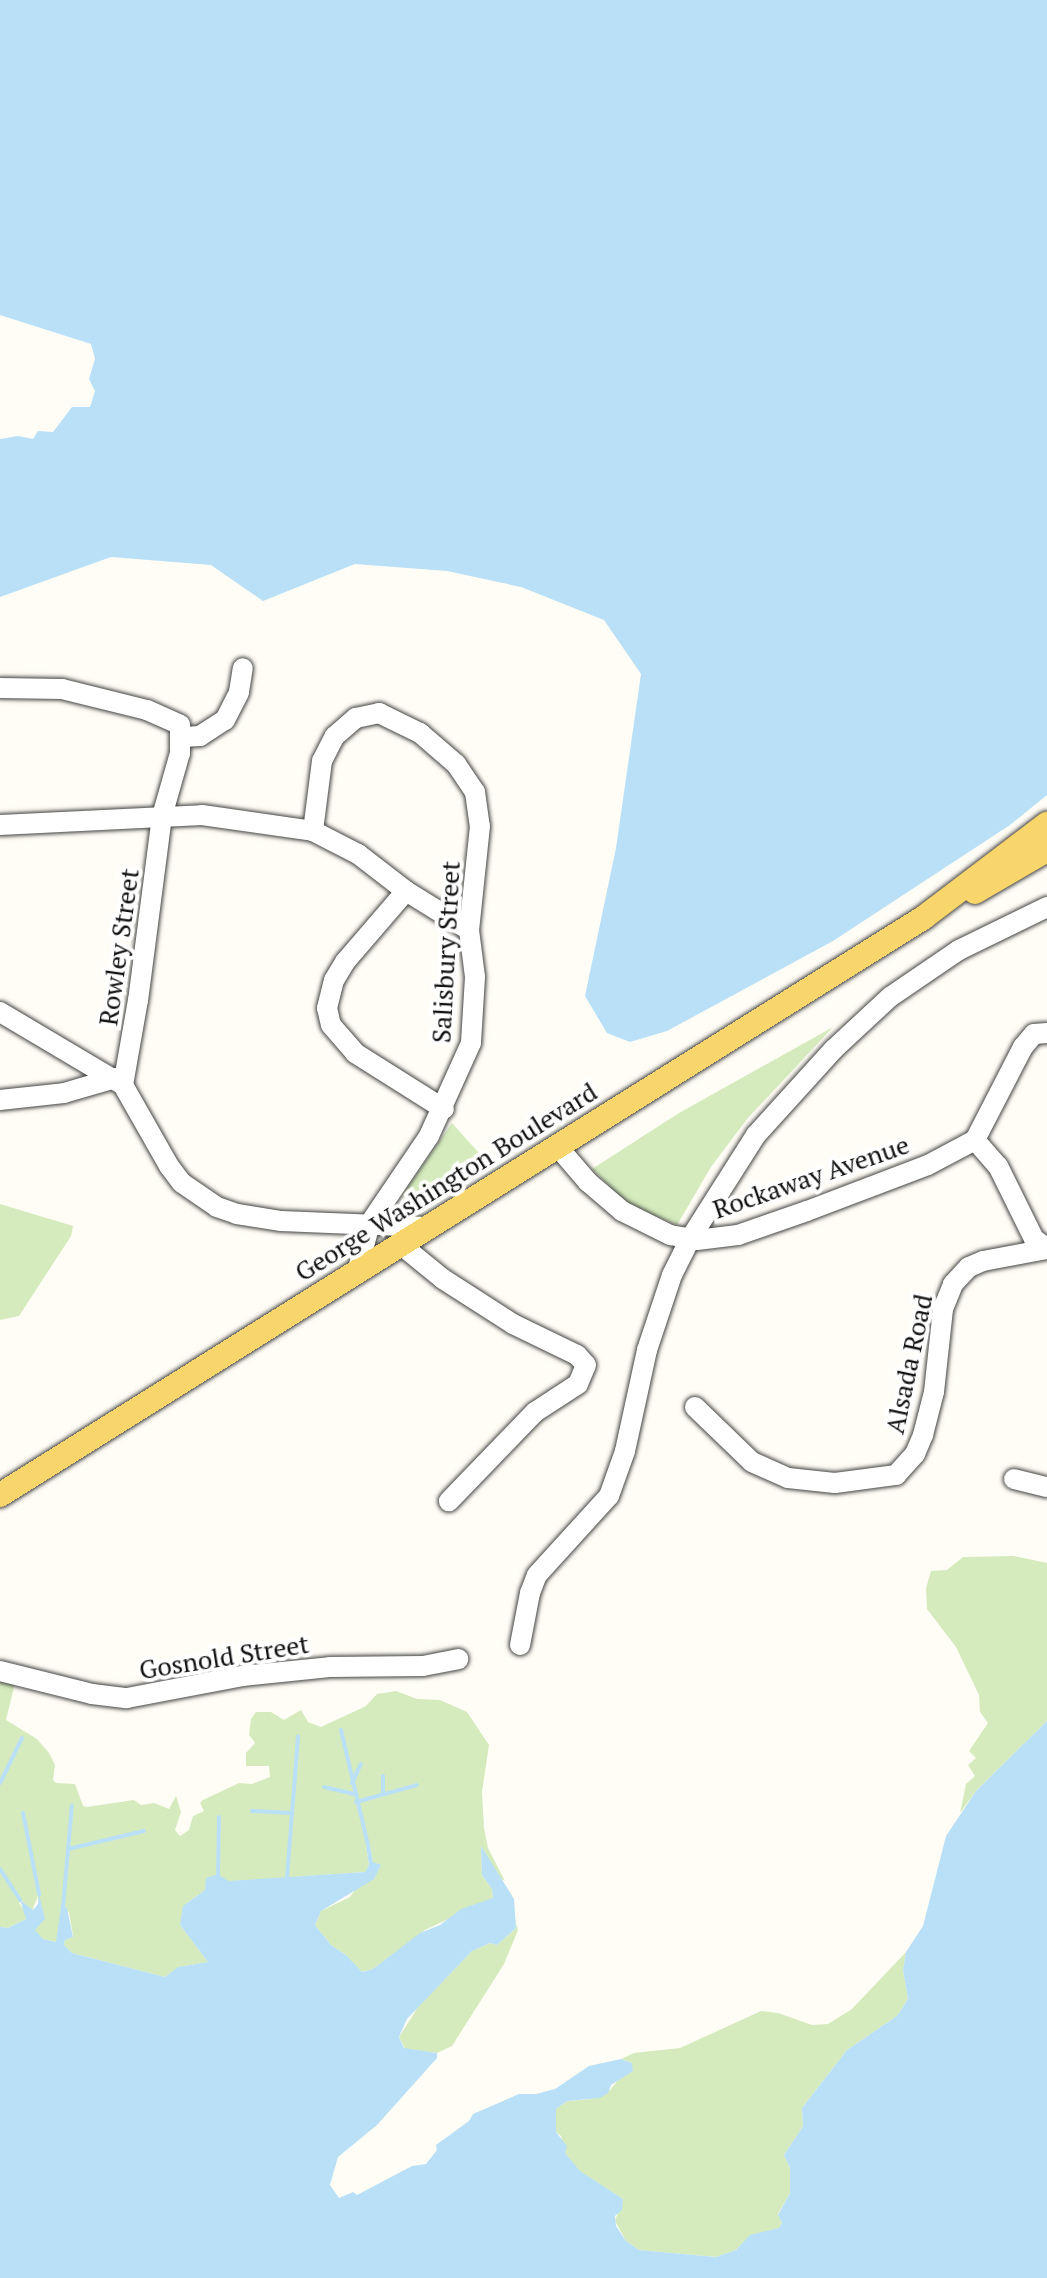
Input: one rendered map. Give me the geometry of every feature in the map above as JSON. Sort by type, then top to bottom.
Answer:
[{"type":"main road","name":"George Washington Boulevard","points":[[0,1495],[923,918],[1047,824]]},
{"type":"main road","name":"George Washington Boulevard","points":[[923,918],[995,882],[1047,850]]},
{"type":"street","points":[[0,688],[62,689],[147,710],[180,725],[183,737],[200,736],[225,720],[239,692],[243,668]]},
{"type":"street","name":"Salisbury Street","points":[[313,831],[322,761],[335,736],[356,718],[379,713],[397,719],[456,764],[475,792],[480,826],[469,930],[475,977],[471,1043],[444,1109],[412,1166],[370,1223],[358,1269]]},
{"type":"street","name":"Rowley Street","points":[[119,1082],[137,1012],[162,816],[183,737]]},
{"type":"street","points":[[0,825],[162,816],[240,818],[313,831],[358,854],[406,891],[469,930]]},
{"type":"street","points":[[406,891],[345,962],[334,980],[327,1008],[331,1025],[355,1053],[444,1109]]},
{"type":"street","points":[[520,1645],[530,1593],[537,1575],[605,1503],[625,1451],[647,1350],[672,1275],[690,1239],[756,1135],[856,1026],[910,981],[959,950],[1047,907]]},
{"type":"street","points":[[0,1012],[119,1082],[169,1166],[199,1197],[227,1211],[260,1218],[427,1227]]},
{"type":"street","points":[[1047,1033],[1034,1034],[1023,1047],[975,1140],[998,1166],[1034,1239],[1047,1248]]},
{"type":"street","points":[[0,1100],[64,1093],[119,1082]]},
{"type":"street","name":"Rockaway Avenue","points":[[558,1147],[588,1182],[622,1211],[642,1224],[690,1239],[738,1235],[928,1165],[958,1152],[975,1140]]},
{"type":"street","points":[[400,1244],[443,1279],[513,1324],[577,1355],[586,1365],[578,1384],[535,1412],[449,1501]]},
{"type":"street","name":"Alsada Road","points":[[695,1407],[725,1438],[763,1468],[800,1482],[869,1481],[896,1475],[919,1445],[934,1392],[943,1309],[960,1274],[983,1261],[1047,1248]]},
{"type":"street","points":[[1014,1479],[1047,1487]]},
{"type":"street","name":"Gosnold Street","points":[[0,1671],[92,1694],[127,1698],[242,1676],[330,1667],[423,1666],[458,1659]]},
{"type":"green space","points":[[833,1027],[747,1119],[711,1167],[677,1225],[628,1204],[592,1169],[679,1113]]},
{"type":"green space","points":[[452,1123],[487,1162],[414,1207],[402,1195]]},
{"type":"green space","points":[[0,1204],[73,1226],[71,1236],[19,1316],[0,1320]]},
{"type":"green space","points":[[1013,1556],[1047,1563],[1047,1721],[976,1791],[960,1813],[966,1784],[975,1776],[968,1765],[976,1758],[969,1751],[988,1723],[980,1712],[979,1695],[956,1647],[927,1609],[926,1588],[931,1571],[947,1570],[963,1557]]},
{"type":"green space","points":[[0,1679],[15,1683],[6,1720],[37,1739],[49,1753],[55,1765],[53,1780],[56,1783],[75,1784],[83,1806],[87,1807],[134,1800],[141,1805],[154,1803],[169,1809],[176,1796],[181,1812],[175,1830],[180,1836],[189,1830],[193,1816],[204,1811],[200,1803],[203,1800],[239,1783],[252,1784],[270,1777],[269,1766],[246,1766],[246,1753],[255,1743],[249,1735],[251,1719],[256,1712],[271,1712],[284,1720],[301,1710],[308,1722],[321,1727],[366,1706],[377,1694],[396,1691],[417,1699],[440,1700],[467,1712],[489,1745],[482,1792],[484,1828],[488,1848],[505,1881],[498,1877],[481,1846],[482,1875],[492,1889],[493,1898],[425,1930],[373,1969],[361,1972],[346,1955],[331,1945],[315,1925],[321,1911],[350,1897],[373,1862],[370,1845],[366,1846],[369,1865],[365,1872],[207,1883],[205,1890],[187,1903],[180,1925],[208,1962],[179,1967],[165,1977],[72,1953],[64,1945],[65,1940],[73,1936],[69,1912],[61,1907],[59,1938],[56,1942],[43,1939],[34,1930],[39,1922],[38,1896],[32,1911],[22,1901],[19,1903],[28,1916],[26,1919],[8,1928],[0,1927]]},
{"type":"green space","points":[[515,1920],[518,1930],[504,1964],[452,2046],[437,2053],[405,2049],[399,2037],[418,2007],[472,1951],[490,1943],[497,1945],[516,1928]]},
{"type":"green space","points":[[906,1952],[903,1970],[908,1999],[897,2016],[847,2050],[802,2108],[803,2126],[784,2155],[790,2168],[790,2193],[778,2214],[782,2223],[779,2228],[750,2236],[736,2250],[716,2257],[639,2250],[626,2241],[615,2221],[623,2199],[579,2171],[565,2153],[561,2136],[556,2132],[556,2109],[567,2101],[592,2099],[610,2090],[632,2063],[621,2059],[634,2053],[680,2048],[761,2011],[778,2013],[812,2025],[828,2024],[852,2009]]},
{"type":"water","points":[[0,0],[1047,0],[1047,795],[1010,825],[833,941],[667,1031],[630,1042],[607,1033],[585,996],[616,848],[641,674],[604,620],[521,587],[447,571],[355,564],[263,601],[211,565],[111,557],[0,597],[0,439],[18,436],[33,439],[38,431],[53,432],[72,407],[90,407],[95,391],[89,379],[95,359],[91,344],[0,315]]},
{"type":"water","points":[[1047,1721],[1047,2278],[0,2278],[0,1927],[8,1928],[26,1919],[20,1900],[33,1910],[38,1904],[39,1894],[45,1919],[35,1930],[43,1939],[56,1942],[61,1906],[67,1908],[73,1937],[65,1940],[64,1945],[72,1953],[165,1977],[178,1967],[208,1962],[180,1925],[183,1906],[205,1890],[206,1878],[218,1874],[228,1881],[365,1872],[369,1865],[366,1846],[370,1845],[373,1862],[381,1865],[374,1879],[321,1911],[315,1925],[331,1945],[362,1972],[373,1969],[420,1933],[440,1925],[461,1909],[493,1898],[492,1889],[482,1875],[481,1846],[514,1899],[516,1928],[497,1945],[490,1943],[472,1951],[407,2019],[399,2037],[404,2048],[437,2053],[437,2058],[377,2125],[338,2157],[330,2185],[339,2198],[353,2192],[357,2195],[412,2166],[426,2164],[437,2150],[436,2145],[469,2121],[473,2114],[519,2094],[555,2089],[589,2066],[621,2059],[632,2063],[633,2071],[611,2085],[608,2093],[600,2098],[567,2101],[556,2109],[556,2132],[567,2146],[565,2153],[580,2171],[623,2199],[622,2210],[615,2216],[616,2226],[626,2241],[639,2250],[716,2257],[736,2250],[750,2235],[779,2228],[782,2223],[778,2215],[790,2193],[790,2168],[784,2155],[803,2126],[802,2108],[847,2050],[897,2016],[908,1999],[903,1970],[906,1952],[923,1926],[946,1836],[976,1791]]},
{"type":"waterway","points":[[341,1730],[368,1845]]},
{"type":"waterway","points":[[287,1877],[298,1736]]},
{"type":"waterway","points":[[0,1783],[22,1738]]},
{"type":"waterway","points":[[352,1783],[361,1764]]},
{"type":"waterway","points":[[383,1776],[383,1794]]},
{"type":"waterway","points":[[356,1802],[417,1785]]},
{"type":"waterway","points":[[324,1787],[355,1794]]},
{"type":"waterway","points":[[63,1907],[72,1805]]},
{"type":"waterway","points":[[252,1811],[292,1813]]},
{"type":"waterway","points":[[23,1813],[39,1894]]},
{"type":"waterway","points":[[218,1874],[219,1817]]},
{"type":"waterway","points":[[68,1849],[144,1831]]},
{"type":"waterway","points":[[0,1869],[20,1900]]}]
